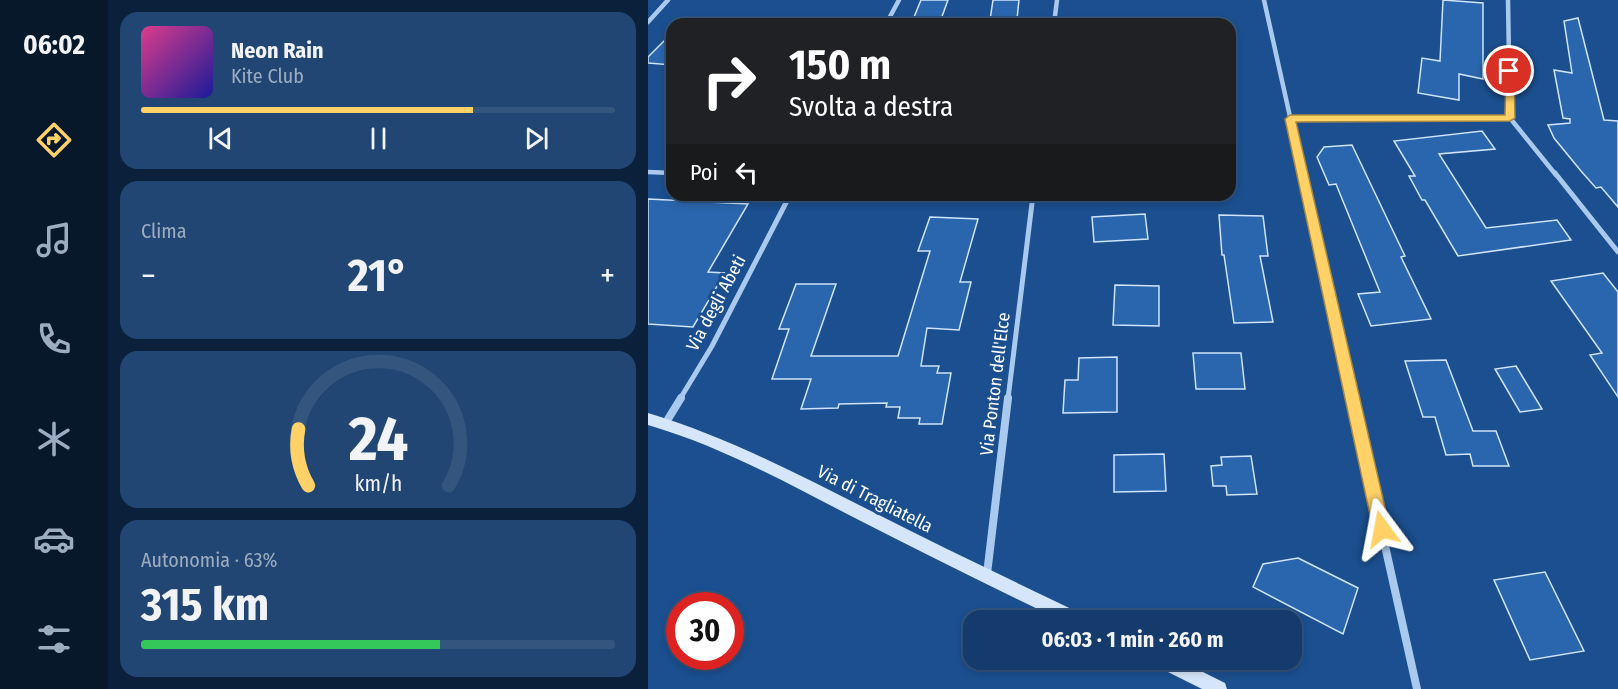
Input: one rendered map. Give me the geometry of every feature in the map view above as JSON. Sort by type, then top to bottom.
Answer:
[{"type":"street","points":[[648,22],[669,0]]},
{"type":"street","points":[[889,18],[899,0]]},
{"type":"street","points":[[1055,18],[1057,0]]},
{"type":"street","points":[[1264,0],[1417,689]]},
{"type":"street","points":[[1508,0],[1510,118],[1618,252]]},
{"type":"street","points":[[1290,119],[1510,118]]},
{"type":"street","points":[[648,172],[666,174]]},
{"type":"street","name":"Via degli Abeti","points":[[665,424],[712,346],[787,201]]},
{"type":"street","name":"Via Ponton dell'Elce","points":[[986,578],[1032,201]]},
{"type":"street","name":"Via di Tragliatella","points":[[648,419],[747,456],[986,578],[1057,610]]},
{"type":"street","points":[[1182,670],[1219,689]]},
{"type":"building","points":[[921,0],[948,0],[941,18],[914,18]]},
{"type":"building","points":[[993,0],[1019,0],[1017,18],[990,18]]},
{"type":"building","points":[[1443,0],[1483,3],[1483,79],[1459,74],[1459,100],[1418,93],[1422,58],[1440,61]]},
{"type":"building","points":[[1578,18],[1604,120],[1618,121],[1618,207],[1601,187],[1596,188],[1581,171],[1554,138],[1548,125],[1570,123],[1570,119],[1563,118],[1554,70],[1572,73],[1564,21]]},
{"type":"building","points":[[666,39],[666,64],[648,63],[648,57]]},
{"type":"building","points":[[1482,131],[1495,149],[1439,154],[1486,228],[1557,220],[1571,240],[1458,256],[1425,200],[1422,200],[1409,176],[1415,176],[1394,141]]},
{"type":"building","points":[[1352,145],[1405,256],[1401,257],[1431,319],[1371,326],[1358,294],[1380,292],[1336,184],[1329,185],[1317,157],[1324,147]]},
{"type":"building","points":[[648,199],[748,204],[708,272],[725,273],[693,327],[648,324]]},
{"type":"building","points":[[1145,214],[1148,239],[1094,242],[1092,217]]},
{"type":"building","points":[[1219,215],[1263,216],[1268,256],[1260,256],[1273,322],[1234,323],[1224,255],[1222,255]]},
{"type":"building","points":[[930,217],[978,219],[960,282],[971,282],[959,330],[927,328],[921,366],[939,366],[937,373],[951,373],[942,424],[919,424],[920,418],[898,418],[900,407],[886,407],[887,403],[839,404],[838,408],[801,409],[811,379],[772,379],[789,329],[779,329],[796,284],[836,284],[811,356],[898,356],[930,251],[918,251]]},
{"type":"building","points":[[1603,273],[1618,292],[1618,397],[1590,355],[1602,353],[1551,281]]},
{"type":"building","points":[[1115,285],[1159,286],[1159,326],[1113,325]]},
{"type":"building","points":[[1193,353],[1241,353],[1245,389],[1196,389]]},
{"type":"building","points":[[1117,357],[1117,412],[1063,413],[1065,380],[1078,380],[1079,358]]},
{"type":"building","points":[[1446,360],[1473,431],[1496,431],[1509,466],[1473,466],[1470,454],[1446,455],[1435,417],[1423,417],[1405,361]]},
{"type":"building","points":[[1516,366],[1542,409],[1520,412],[1495,369]]},
{"type":"building","points":[[1164,454],[1166,491],[1114,492],[1114,455]]},
{"type":"building","points":[[1251,456],[1257,494],[1227,495],[1226,486],[1213,486],[1211,466],[1222,465],[1221,457]]},
{"type":"building","points":[[1298,558],[1358,588],[1343,634],[1302,613],[1302,610],[1297,610],[1253,587],[1263,564]]},
{"type":"building","points":[[1545,572],[1584,651],[1530,660],[1494,580]]},
{"type":"route","points":[[1382,529],[1290,119],[1510,118],[1509,71]]}]
